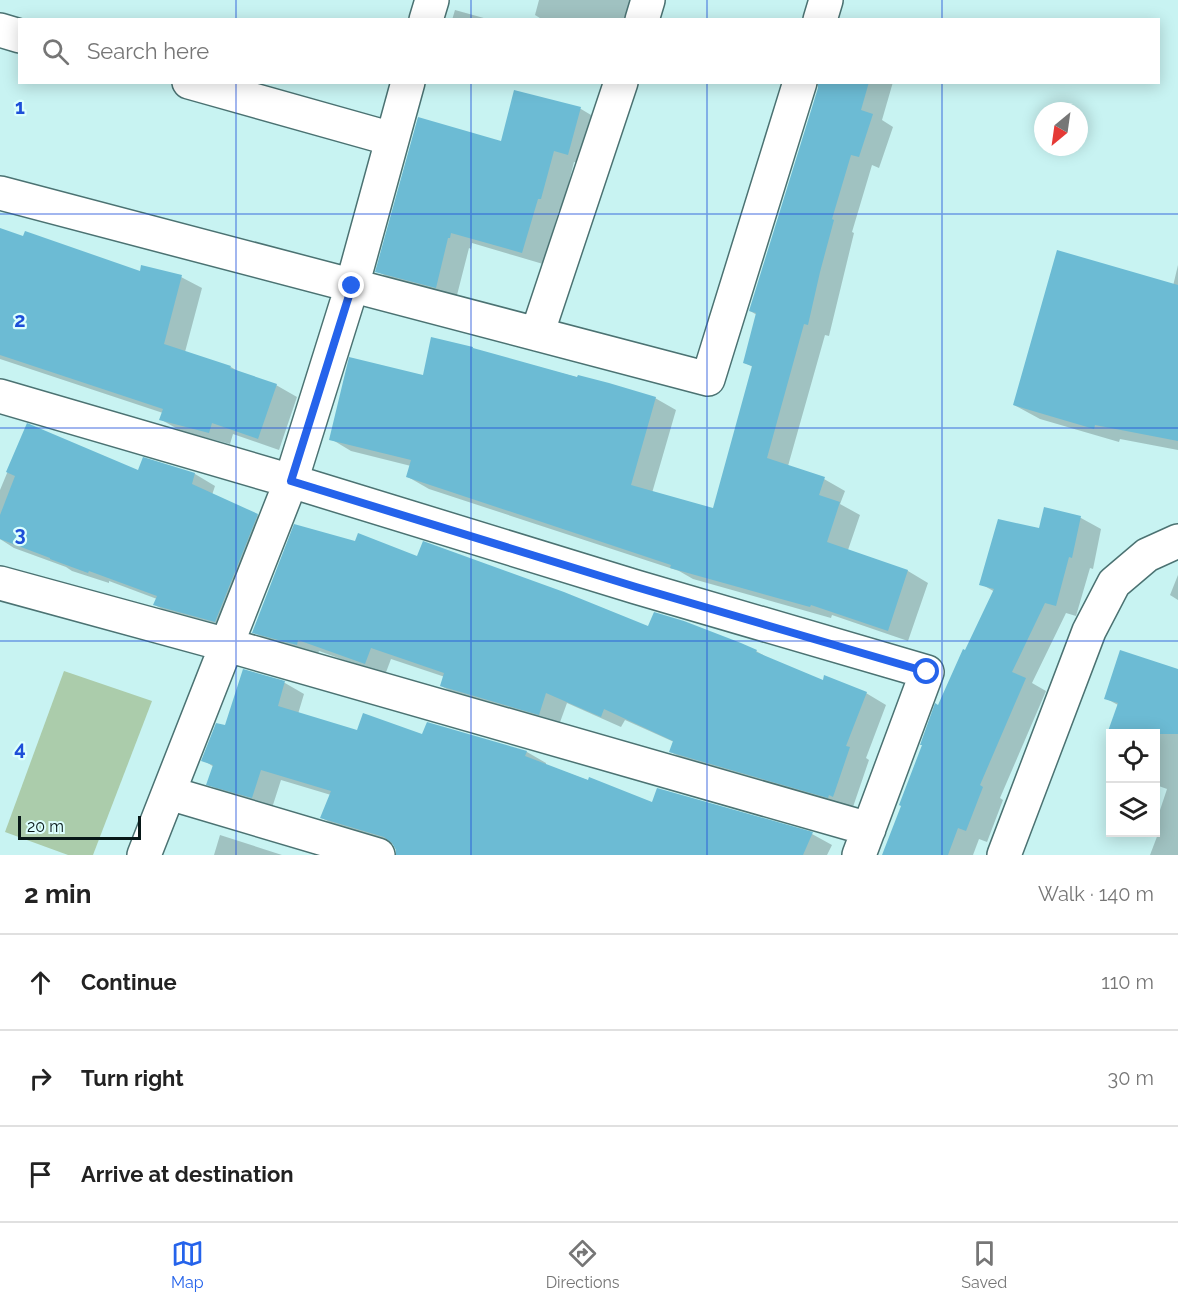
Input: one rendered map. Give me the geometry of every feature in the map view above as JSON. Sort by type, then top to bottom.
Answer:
[{"type":"street","points":[[427,18],[432,0]]},
{"type":"street","points":[[643,18],[648,0]]},
{"type":"street","points":[[821,18],[826,0]]},
{"type":"street","points":[[0,30],[18,35]]},
{"type":"street","points":[[196,84],[392,138]]},
{"type":"street","points":[[144,855],[291,481],[352,286],[407,84]]},
{"type":"street","points":[[537,334],[620,84]]},
{"type":"street","points":[[0,193],[708,379],[799,84]]},
{"type":"street","points":[[0,396],[927,672],[864,842],[227,645],[0,583]]},
{"type":"street","points":[[1004,855],[1089,631],[1114,583],[1147,555],[1178,541]]},
{"type":"street","points":[[169,793],[378,855]]},
{"type":"green space","points":[[64,671],[152,701],[93,855],[68,855],[5,832]]},
{"type":"building","points":[[818,84],[868,84],[861,110],[873,114],[859,157],[851,155],[832,219],[834,220],[808,325],[804,324],[767,458],[825,477],[819,495],[840,502],[827,542],[908,570],[888,631],[811,605],[810,607],[670,568],[671,565],[406,477],[411,460],[329,440],[349,357],[423,375],[431,337],[656,397],[631,485],[713,508],[752,366],[743,363],[756,313],[749,311]]},
{"type":"building","points":[[514,90],[581,107],[568,155],[554,151],[541,199],[538,199],[522,253],[451,233],[436,288],[375,272],[418,117],[501,141]]},
{"type":"building","points":[[0,228],[23,236],[25,231],[140,271],[141,265],[182,275],[164,344],[277,384],[258,439],[212,423],[209,433],[159,420],[163,409],[0,355]]},
{"type":"building","points":[[1057,250],[1178,285],[1178,441],[1095,425],[1094,429],[1013,405]]},
{"type":"building","points":[[27,423],[138,470],[143,457],[195,473],[192,484],[258,514],[215,622],[153,605],[157,596],[89,571],[88,573],[0,539],[0,515],[15,476],[6,472]]},
{"type":"building","points":[[1044,507],[1081,516],[1072,558],[1069,557],[1056,606],[1045,603],[1012,672],[1026,678],[980,785],[983,787],[966,831],[958,828],[948,855],[882,855],[901,806],[899,805],[935,703],[938,705],[963,649],[965,650],[994,589],[979,585],[998,519],[1039,528]]},
{"type":"building","points":[[294,524],[355,541],[358,533],[417,556],[423,541],[564,592],[648,626],[654,612],[684,621],[741,643],[757,650],[756,652],[823,680],[824,675],[867,692],[846,746],[850,747],[833,797],[829,795],[828,798],[669,752],[673,741],[604,709],[601,717],[546,693],[539,715],[440,686],[444,673],[371,648],[365,664],[298,640],[297,645],[252,633]]},
{"type":"building","points":[[1120,650],[1178,669],[1178,734],[1160,734],[1160,729],[1109,729],[1118,703],[1104,699]]},
{"type":"building","points":[[243,669],[285,681],[278,706],[357,730],[363,713],[422,734],[427,722],[527,751],[525,756],[588,780],[589,777],[652,802],[657,788],[813,832],[803,855],[396,855],[392,843],[384,837],[320,818],[331,791],[261,770],[252,798],[206,785],[213,765],[201,761],[216,723],[225,725]]},
{"type":"route","points":[[352,286],[291,481],[636,587],[927,672]]}]
